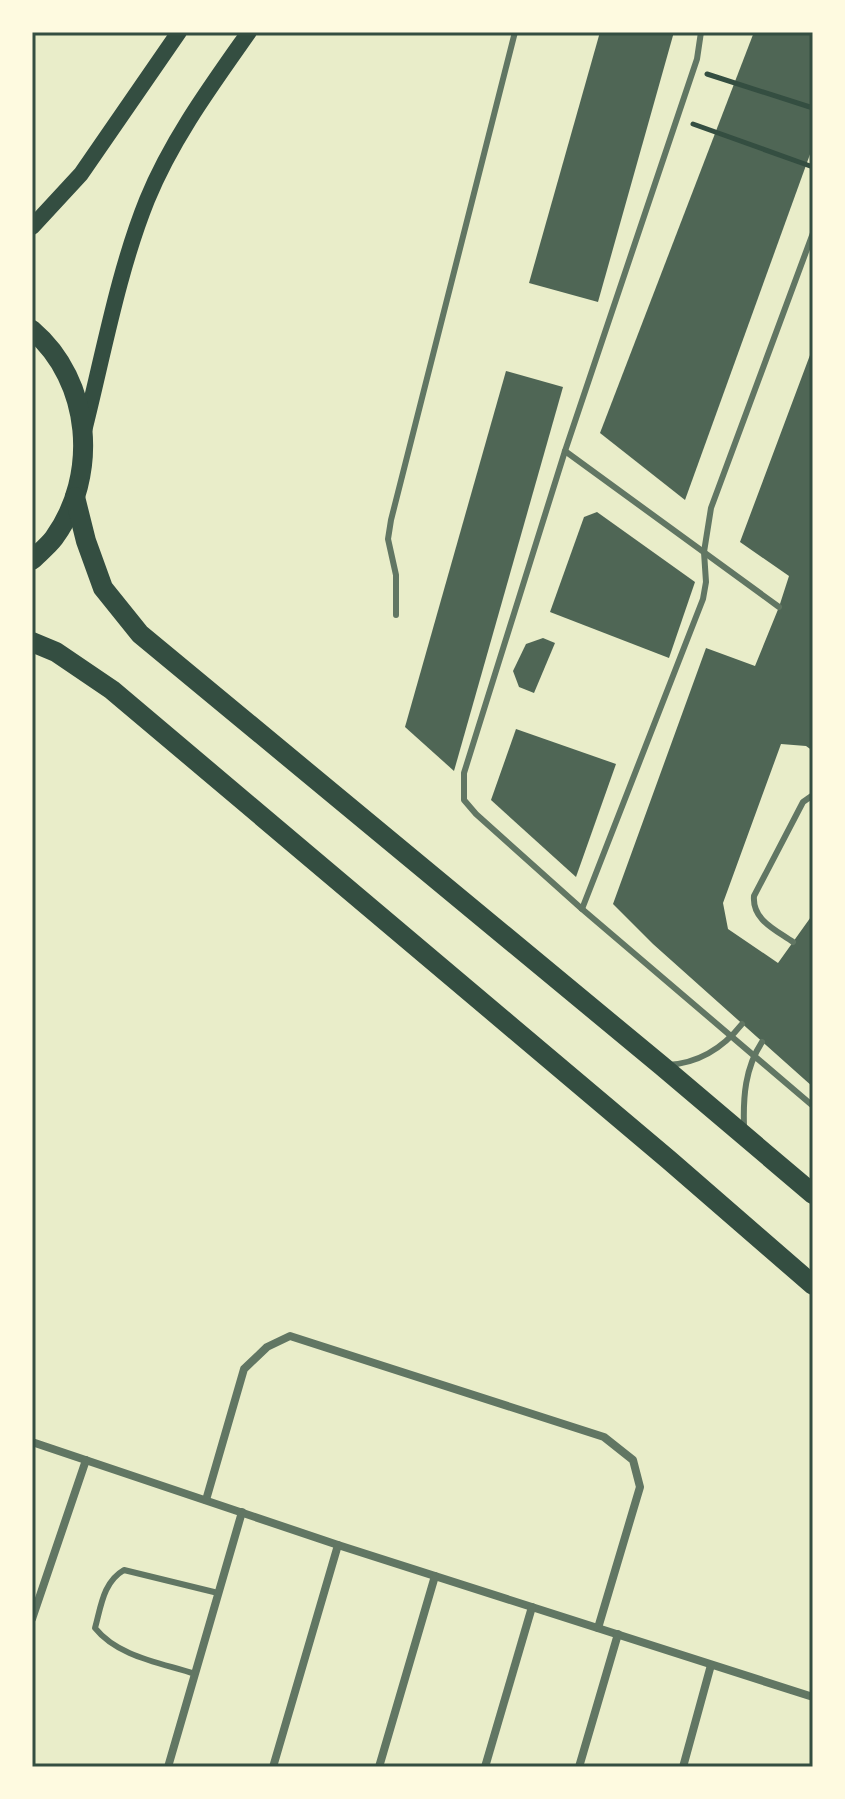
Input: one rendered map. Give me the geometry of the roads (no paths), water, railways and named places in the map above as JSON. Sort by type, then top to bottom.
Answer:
[{"type":"main road","points":[[32,227],[81,174],[179,32]]},
{"type":"main road","points":[[32,560],[54,538],[75,497],[82,465],[84,433],[127,263],[147,201],[181,131],[249,32]]},
{"type":"main road","points":[[32,330],[62,366],[76,398],[84,433]]},
{"type":"main road","points":[[75,497],[86,541],[103,588],[140,634],[813,1194]]},
{"type":"main road","points":[[32,642],[56,652],[112,690],[645,1139],[813,1285]]},
{"type":"street","points":[[206,1500],[244,1369],[267,1347],[290,1336],[604,1437],[633,1460],[640,1487],[598,1628]]},
{"type":"street","points":[[32,1442],[338,1545],[813,1697]]},
{"type":"street","points":[[32,1619],[86,1460]]},
{"type":"street","points":[[168,1767],[242,1512]]},
{"type":"street","points":[[273,1767],[338,1545]]},
{"type":"street","points":[[379,1767],[435,1576]]},
{"type":"street","points":[[485,1767],[532,1607]]},
{"type":"street","points":[[579,1767],[618,1634]]},
{"type":"street","points":[[683,1767],[711,1665]]},
{"type":"lane","points":[[396,615],[396,575],[388,539],[391,520],[515,32]]},
{"type":"lane","points":[[701,32],[693,70],[565,451],[462,783],[464,800],[476,814],[813,1106]]},
{"type":"lane","points":[[582,909],[703,599],[706,582],[704,552],[718,486],[813,233]]},
{"type":"lane","points":[[565,451],[779,607]]},
{"type":"lane","points":[[793,942],[761,919],[756,912],[754,896],[803,802],[813,795]]},
{"type":"lane","points":[[662,1066],[696,1060],[711,1053],[742,1024]]},
{"type":"lane","points":[[744,1135],[746,1078],[754,1054],[762,1042]]},
{"type":"lane","points":[[195,1674],[116,1648],[95,1628],[107,1586],[113,1576],[124,1570],[218,1593]]}]
